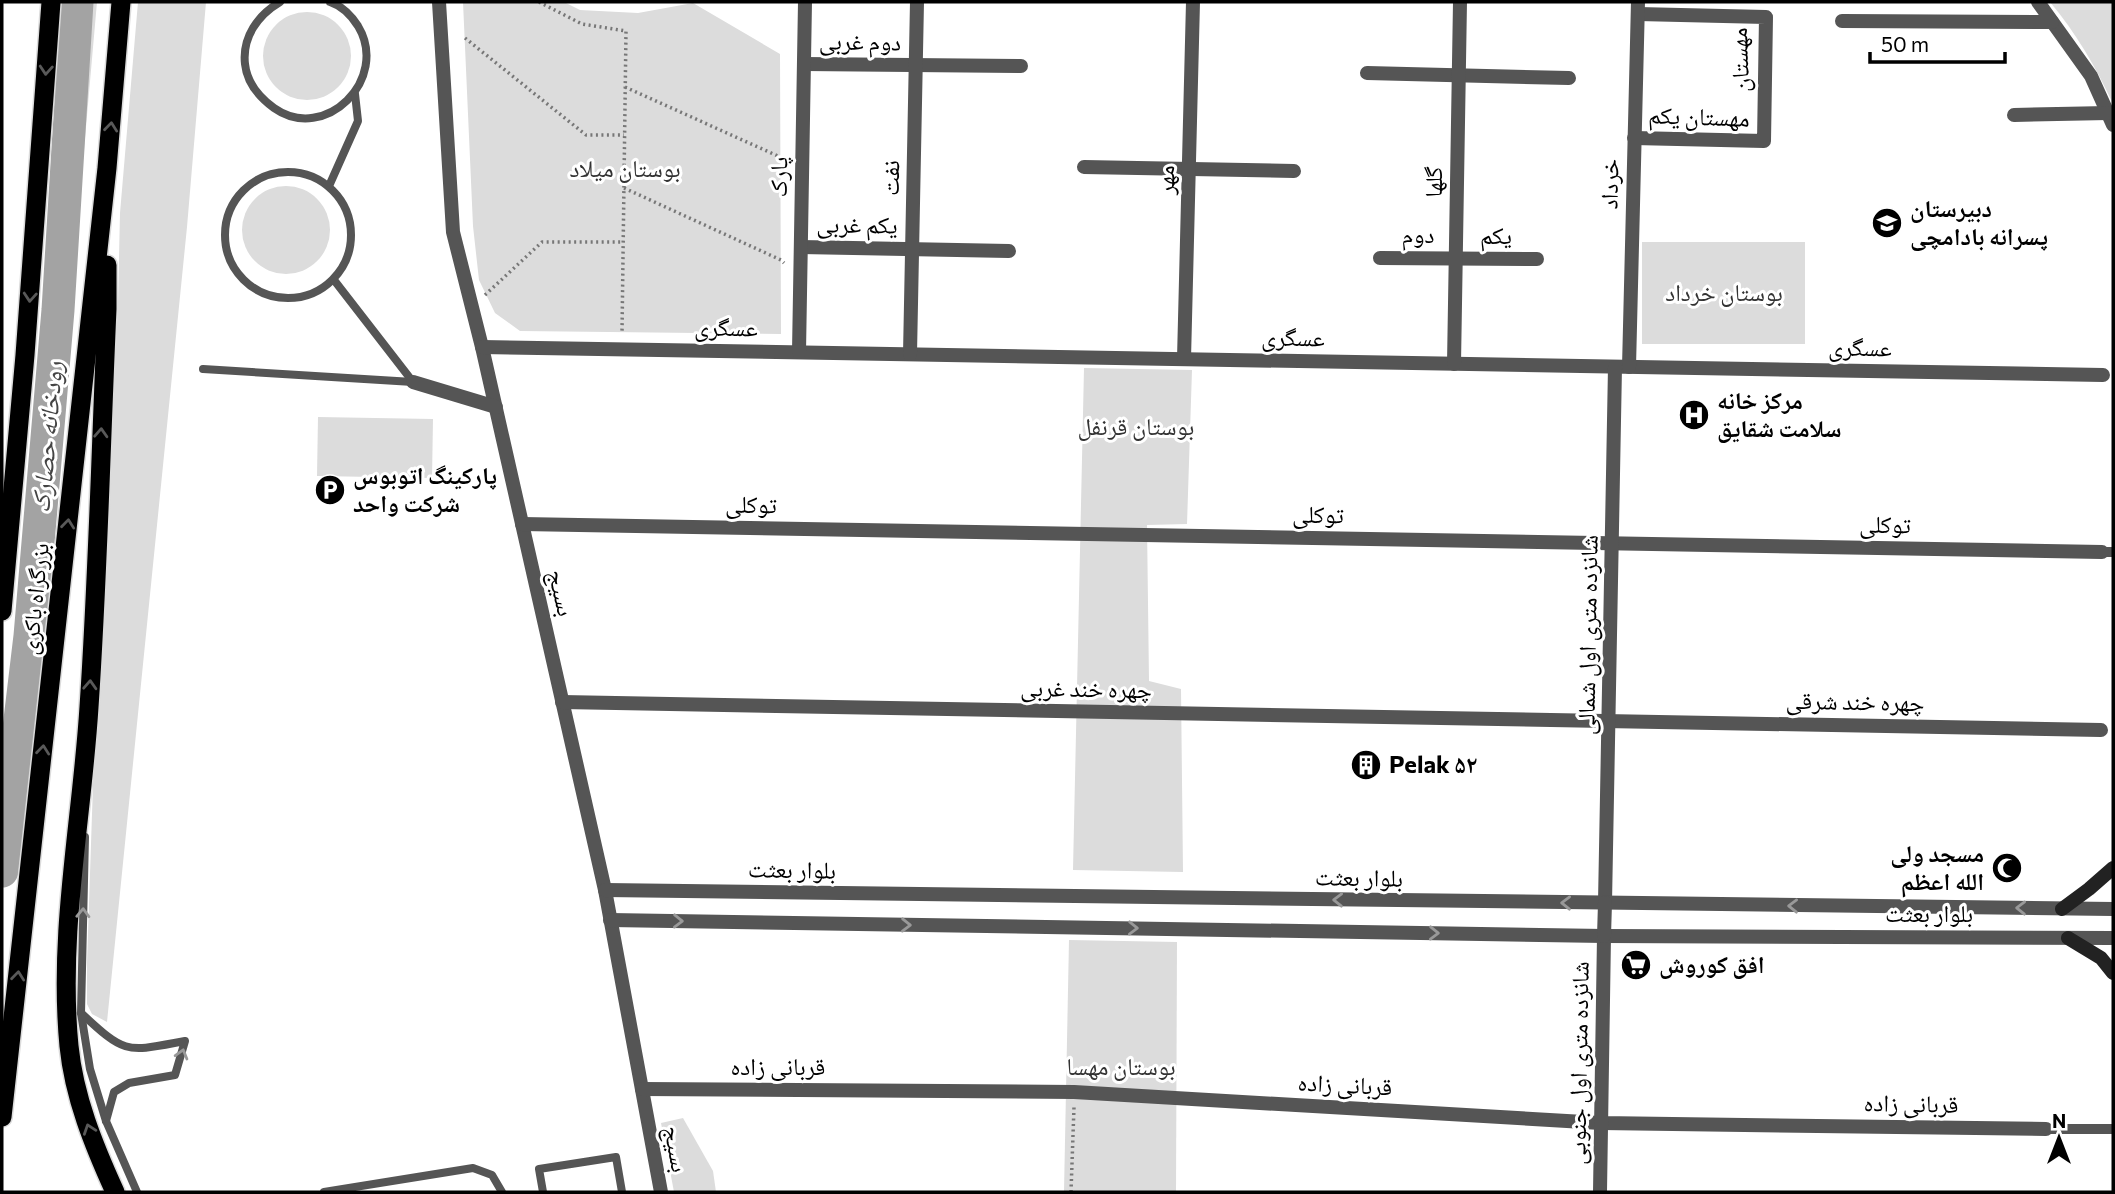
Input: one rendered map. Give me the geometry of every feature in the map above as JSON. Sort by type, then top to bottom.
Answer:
[{"type":"highway","name":"بزرگراه باکری","points":[[2,611],[21,406],[51,2]]},
{"type":"highway","name":"بزرگراه باکری","points":[[2,1117],[107,168],[121,2]]},
{"type":"highway","points":[[107,168],[107,309],[90,694],[67,934],[69,1048],[79,1100],[97,1154],[115,1192]]},
{"type":"main road","points":[[2062,909],[2113,868]]},
{"type":"main road","points":[[2068,938],[2101,958],[2113,973]]},
{"type":"street","name":"بسیج","points":[[439,2],[453,232],[496,407],[605,890],[661,1192]]},
{"type":"street","name":"پارک","points":[[799,352],[805,2]]},
{"type":"street","name":"نفت","points":[[911,354],[917,2]]},
{"type":"street","name":"مهر","points":[[1184,359],[1193,2]]},
{"type":"street","name":"گلها","points":[[1454,363],[1460,2]]},
{"type":"street","points":[[2014,115],[2111,119],[2091,76],[2038,2]]},
{"type":"street","name":"خرداد","points":[[1622,367],[1638,8]]},
{"type":"street","name":"مهستان","points":[[1638,8],[1766,17],[1763,141]]},
{"type":"street","points":[[1842,21],[2052,22]]},
{"type":"street","name":"دوم غربی","points":[[804,64],[1021,66]]},
{"type":"street","points":[[1367,73],[1569,78]]},
{"type":"street","name":"مهستان یکم","points":[[1634,138],[1763,141]]},
{"type":"street","points":[[1084,167],[1294,171]]},
{"type":"street","name":"یکم غربی","points":[[800,247],[1009,251]]},
{"type":"street","name":"دوم","points":[[1380,258],[1456,258]]},
{"type":"street","name":"یکم","points":[[1456,258],[1536,259]]},
{"type":"street","name":"عسگری","points":[[482,347],[2104,375]]},
{"type":"street","name":"شانزده متری اول شمالی","points":[[1604,936],[1612,543],[1622,367]]},
{"type":"street","points":[[413,382],[496,407]]},
{"type":"street","name":"توکلی","points":[[522,524],[2108,552]]},
{"type":"street","name":"چهره خند غربی","points":[[562,702],[1609,721]]},
{"type":"street","name":"چهره خند شرقی","points":[[1609,721],[2107,730]]},
{"type":"street","name":"بلوار بعثت","points":[[605,890],[2113,909]]},
{"type":"street","name":"بلوار بعثت","points":[[610,920],[1604,936],[2113,938]]},
{"type":"street","name":"شانزده متری اول جنوبی","points":[[1600,1192],[1604,936]]},
{"type":"street","name":"قربانی زاده","points":[[642,1089],[1074,1092],[1601,1123],[2046,1129]]},
{"type":"street","points":[[2046,1129],[2113,1129]]},
{"type":"lane","points":[[280,2],[264,13],[252,28],[246,46],[245,64],[250,82],[262,99],[279,111],[299,117],[320,116],[339,108],[355,94],[364,75],[367,55],[363,35],[352,17],[330,2]]},
{"type":"lane","points":[[329,186],[358,121],[355,94]]},
{"type":"lane","points":[[291,171],[311,176],[329,186],[342,201],[350,220],[352,241],[346,262],[334,280],[316,292],[295,299],[274,298],[254,289],[238,275],[227,257],[223,235],[227,214],[237,195],[252,182],[271,173],[291,171]]},
{"type":"lane","points":[[334,280],[413,382]]},
{"type":"lane","points":[[203,369],[413,382]]},
{"type":"lane","points":[[84,761],[88,810],[81,951],[81,1013],[90,1069],[106,1121],[137,1192]]},
{"type":"lane","points":[[81,1013],[112,1042],[131,1049],[185,1041],[176,1075],[129,1083],[114,1092],[106,1121]]},
{"type":"lane","points":[[542,1192],[539,1169],[616,1157],[622,1192]]},
{"type":"lane","points":[[324,1192],[473,1168],[492,1175],[502,1192]]},
{"type":"path","points":[[539,2],[582,24],[626,31],[622,349]]},
{"type":"path","points":[[464,38],[586,135],[624,135]]},
{"type":"path","points":[[625,87],[780,157]]},
{"type":"path","points":[[624,188],[781,260],[800,281]]},
{"type":"path","points":[[480,305],[486,294],[541,242],[623,242]]},
{"type":"path","points":[[1071,1192],[1074,1092]]},
{"type":"green space","points":[[70,2],[97,2],[66,354],[42,352],[65,102]]},
{"type":"green space","points":[[138,2],[206,2],[187,227],[107,1022],[92,1014],[87,1004],[87,963],[99,606],[109,496],[120,213]]},
{"type":"green space","name":"بوستان میلاد","points":[[463,2],[564,2],[580,10],[638,13],[693,3],[780,54],[781,334],[520,331],[495,313],[479,280],[473,226]]},
{"type":"green space","points":[[2050,2],[2113,2],[2113,104],[2085,51]]},
{"type":"green space","points":[[307,12],[324,16],[338,25],[347,39],[351,56],[347,73],[338,87],[324,96],[307,100],[290,96],[276,87],[267,73],[263,56],[267,39],[276,25],[290,16]]},
{"type":"green space","points":[[286,186],[311,193],[323,205],[330,230],[323,255],[311,267],[286,274],[261,267],[249,255],[242,230],[249,205],[261,193]]},
{"type":"green space","name":"بوستان خرداد","points":[[1642,242],[1805,242],[1805,344],[1642,344]]},
{"type":"green space","name":"بوستان قرنفل","points":[[1084,368],[1192,370],[1187,524],[1147,525],[1149,681],[1181,689],[1183,872],[1073,870]]},
{"type":"green space","points":[[318,417],[433,419],[432,478],[317,476]]},
{"type":"green space","name":"بوستان مهسا","points":[[1069,940],[1177,942],[1176,1192],[1064,1192]]},
{"type":"green space","points":[[683,1118],[713,1171],[716,1192],[674,1192],[661,1123]]},
{"type":"waterway","name":"رودخانه حصارک","points":[[2,871],[30,636],[58,310],[77,2]]},
{"type":"place","name":"دبیرستان پسرانه بادامچی","points":[[1887,223]]},
{"type":"place","name":"مرکز خانه سلامت شقایق","points":[[1694,415]]},
{"type":"place","name":"پارکینگ اتوبوس شرکت واحد","points":[[330,490]]},
{"type":"place","name":"Pelak ۵۲","points":[[1366,765]]},
{"type":"place","name":"مسجد ولی الله اعظم","points":[[2007,868]]},
{"type":"place","name":"افق کوروش","points":[[1636,965]]}]
